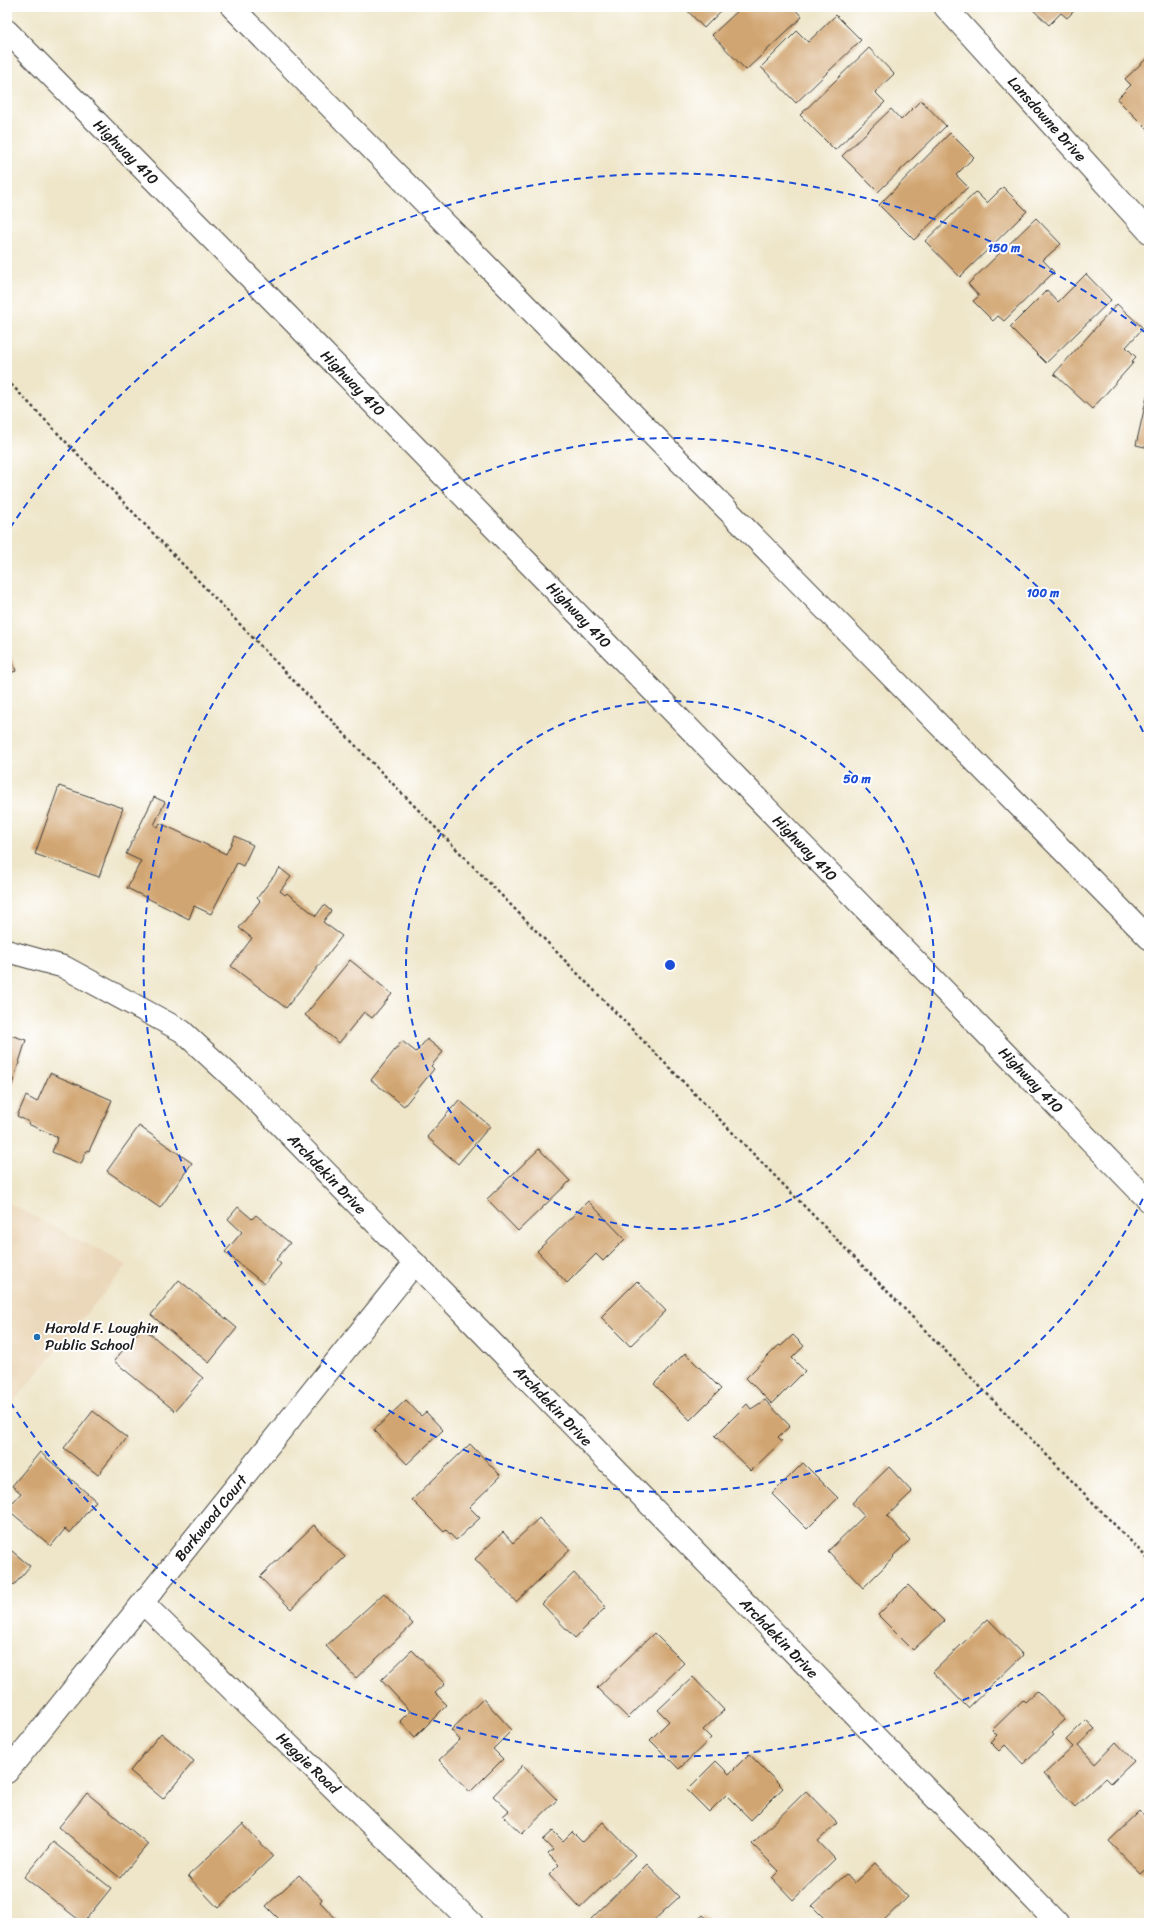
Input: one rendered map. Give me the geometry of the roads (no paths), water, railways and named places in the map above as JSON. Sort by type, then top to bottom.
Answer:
[{"type":"main road","points":[[232,7],[1149,938]]},
{"type":"main road","name":"Lansdowne Drive","points":[[945,7],[1149,232]]},
{"type":"main road","name":"Highway 410","points":[[7,31],[309,338],[1149,1201]]},
{"type":"main road","name":"Archdekin Drive","points":[[7,951],[64,967],[182,1031],[249,1093],[1056,1923]]},
{"type":"main road","name":"Barkwood Court","points":[[7,1772],[144,1604],[415,1263]]},
{"type":"main road","name":"Heggie Road","points":[[144,1604],[472,1923]]},
{"type":"place","name":"Harold F. Loughin Public School","points":[[37,1337]]}]
